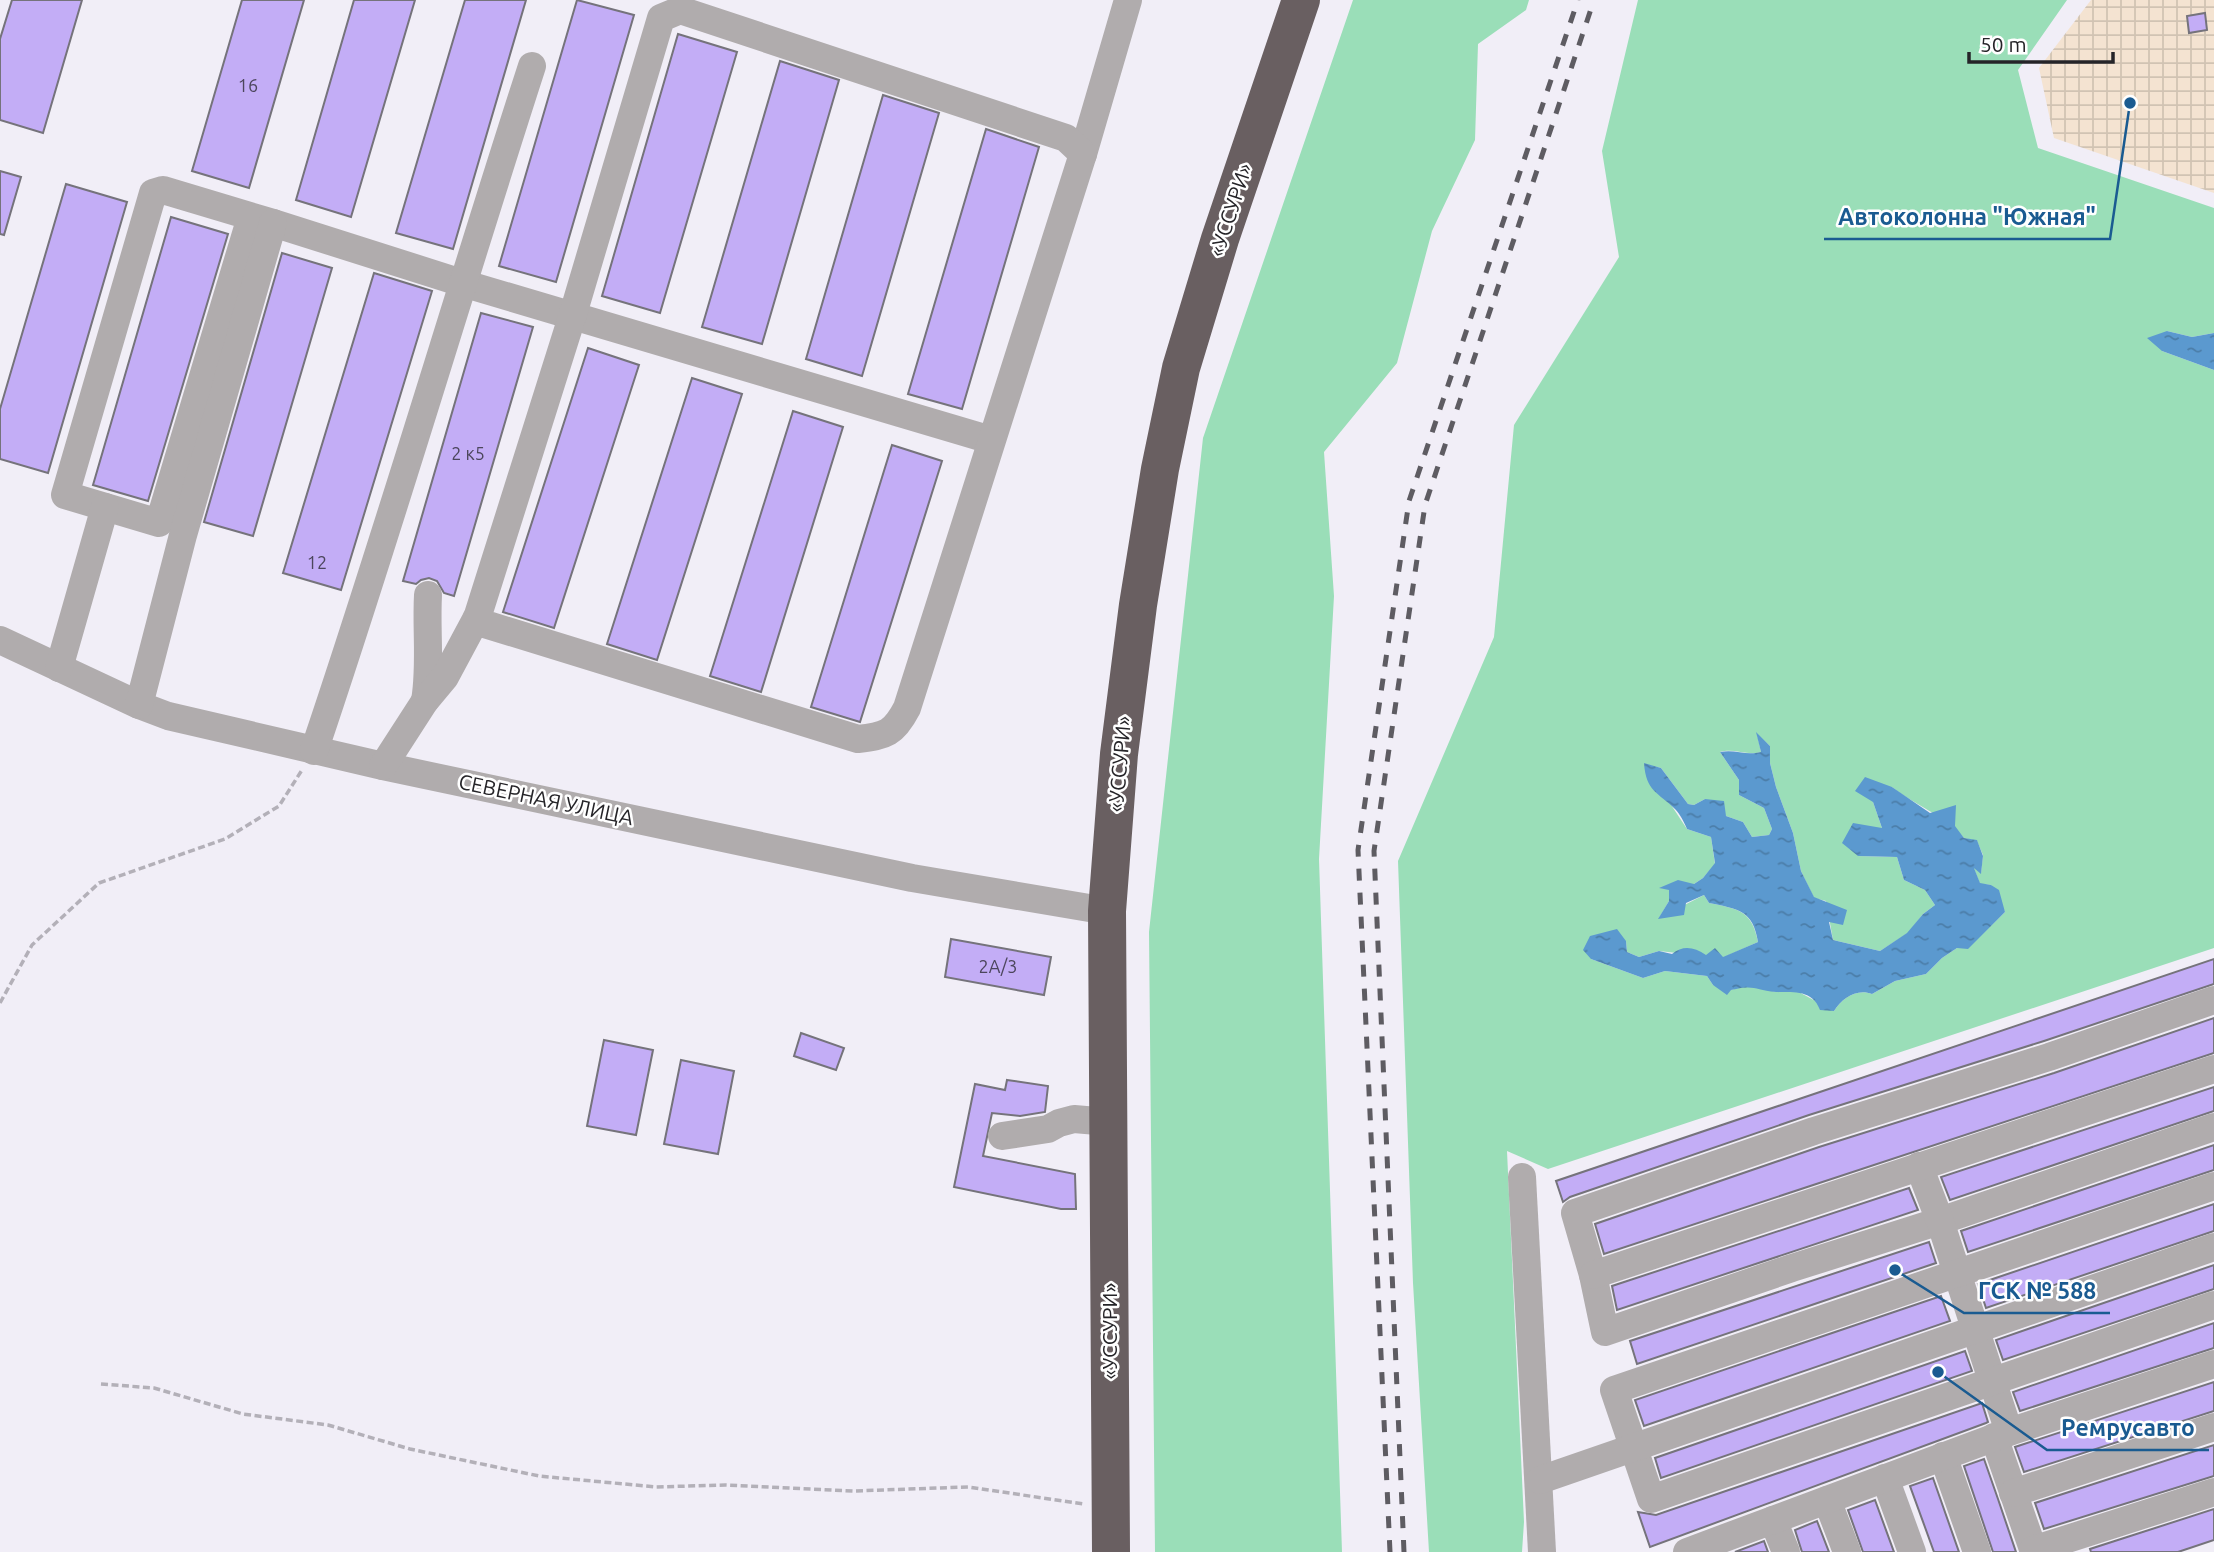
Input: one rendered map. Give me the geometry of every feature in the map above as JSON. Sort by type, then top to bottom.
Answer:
[{"type":"highway","name":"«УССУРИ»","points":[[1111,1552],[1107,911],[1119,754],[1138,605],[1160,469],[1189,342],[1220,239],[1301,0]]},
{"type":"street","points":[[475,621],[858,739],[881,736],[897,727],[907,708],[1083,154],[1128,0]]},
{"type":"street","points":[[383,766],[425,701],[445,677],[475,621],[572,314],[661,18],[680,10],[1066,138],[1083,154]]},
{"type":"street","points":[[314,751],[364,603],[532,66]]},
{"type":"street","points":[[262,220],[159,523],[65,495],[153,194],[163,190],[262,220],[462,283],[991,440]]},
{"type":"street","points":[[139,705],[262,220]]},
{"type":"street","points":[[59,668],[104,507]]},
{"type":"street","points":[[425,701],[429,677],[426,632],[428,595]]},
{"type":"street","name":"СЕВЕРНАЯ УЛИЦА","points":[[0,640],[168,716],[314,751],[912,878],[1107,911]]},
{"type":"street","points":[[2214,1000],[2049,1057],[1801,1135],[1575,1213],[1593,1275],[1605,1332],[1940,1221],[2214,1126]]},
{"type":"street","points":[[1593,1275],[2214,1069]]},
{"type":"street","points":[[1002,1136],[1048,1129],[1074,1119],[1109,1122]]},
{"type":"street","points":[[1919,1166],[1993,1380],[2013,1493],[2033,1551],[2077,1545],[2214,1492]]},
{"type":"street","points":[[1522,1177],[1542,1552]]},
{"type":"street","points":[[2214,1186],[1614,1390],[1651,1499],[2214,1306]]},
{"type":"street","points":[[1540,1480],[2214,1247]]},
{"type":"street","points":[[1703,1549],[1943,1456],[2214,1364]]},
{"type":"street","points":[[2013,1493],[2214,1427]]},
{"type":"street","points":[[1943,1456],[1977,1552]]},
{"type":"street","points":[[1885,1478],[1912,1552]]},
{"type":"street","points":[[1827,1500],[1847,1552]]},
{"type":"street","points":[[1773,1520],[1786,1552]]},
{"type":"path","points":[[0,1003],[32,945],[99,883],[225,839],[279,806],[314,751]]},
{"type":"path","points":[[101,1384],[154,1388],[243,1414],[328,1426],[410,1449],[539,1476],[656,1487],[725,1485],[853,1491],[968,1487],[1111,1507]]},
{"type":"shaded area","points":[[2091,0],[2214,0],[2214,193],[2054,138],[2039,68]]},
{"type":"green space","points":[[1353,0],[1529,0],[1526,10],[1478,44],[1475,140],[1432,231],[1397,363],[1324,452],[1334,596],[1319,859],[1342,1552],[1155,1552],[1149,932],[1203,438]]},
{"type":"green space","points":[[1638,0],[2067,0],[2018,70],[2038,148],[2214,208],[2214,333],[2192,337],[2167,331],[2162,351],[2214,370],[2214,948],[1548,1169],[1507,1151],[1524,1522],[1522,1552],[1429,1552],[1413,1283],[1398,861],[1494,637],[1514,425],[1619,257],[1602,151]],"holes":[[[1757,734],[1770,746],[1770,763],[1793,833],[1801,871],[1814,898],[1826,901],[1833,940],[1880,951],[1908,933],[1923,914],[1935,905],[1925,890],[1904,880],[1897,857],[1858,856],[1882,828],[1873,802],[1892,787],[1940,817],[1964,838],[1977,841],[1983,855],[1981,873],[1973,866],[1980,884],[1991,885],[2005,912],[1968,948],[1957,948],[1926,974],[1895,981],[1872,994],[1855,993],[1841,1002],[1834,1011],[1797,991],[1776,992],[1749,985],[1731,990],[1713,985],[1707,976],[1665,971],[1643,978],[1591,959],[1626,941],[1627,952],[1639,957],[1659,951],[1722,958],[1758,942],[1748,917],[1728,907],[1709,903],[1704,895],[1659,918],[1669,901],[1669,889],[1661,888],[1694,884],[1715,864],[1711,837],[1687,829],[1644,764],[1661,768],[1688,804],[1694,805],[1705,799],[1726,816],[1743,822],[1752,837],[1769,835],[1772,829],[1764,808],[1739,795],[1739,780],[1720,752],[1761,752]]]},
{"type":"water","points":[[2167,331],[2192,337],[2214,333],[2214,370],[2162,351],[2147,338]]},
{"type":"water","points":[[1756,732],[1770,746],[1770,763],[1776,787],[1793,833],[1801,871],[1814,897],[1847,910],[1843,925],[1829,922],[1833,940],[1880,951],[1907,933],[1923,914],[1935,905],[1925,890],[1904,880],[1897,857],[1858,856],[1842,843],[1853,823],[1882,828],[1873,802],[1855,791],[1865,777],[1892,787],[1930,813],[1956,805],[1955,826],[1964,838],[1977,840],[1983,856],[1981,874],[1974,868],[1980,883],[1999,890],[2005,912],[1968,949],[1957,948],[1926,974],[1895,981],[1872,994],[1855,993],[1841,1002],[1834,1011],[1820,1010],[1812,998],[1801,993],[1745,987],[1731,990],[1727,995],[1713,985],[1707,976],[1665,971],[1643,978],[1591,959],[1583,950],[1590,936],[1617,929],[1626,941],[1627,952],[1639,957],[1659,951],[1672,954],[1689,948],[1706,955],[1715,948],[1723,957],[1758,942],[1756,931],[1748,917],[1736,910],[1709,903],[1704,895],[1686,903],[1684,915],[1658,919],[1669,901],[1669,890],[1659,888],[1678,880],[1694,884],[1703,878],[1715,863],[1711,837],[1687,829],[1677,811],[1650,786],[1644,763],[1661,768],[1688,804],[1694,805],[1705,799],[1724,801],[1726,816],[1743,822],[1752,837],[1769,835],[1772,829],[1764,808],[1739,795],[1739,780],[1720,752],[1761,752]]},
{"type":"building","points":[[12,0],[82,0],[43,133],[0,120],[0,39]]},
{"type":"building","points":[[242,0],[304,0],[249,188],[192,171]]},
{"type":"building","points":[[354,0],[415,0],[351,217],[296,200]]},
{"type":"building","points":[[465,0],[526,0],[453,249],[396,233]]},
{"type":"building","points":[[577,0],[634,15],[556,282],[499,266]]},
{"type":"building","points":[[2205,13],[2207,30],[2189,33],[2187,16]]},
{"type":"building","points":[[678,34],[737,52],[660,313],[602,296]]},
{"type":"building","points":[[780,61],[839,80],[762,344],[702,327]]},
{"type":"building","points":[[883,95],[939,113],[862,376],[806,359]]},
{"type":"building","points":[[986,129],[1039,147],[962,409],[908,394]]},
{"type":"building","points":[[0,171],[21,177],[4,235],[0,234]]},
{"type":"building","points":[[66,184],[127,202],[48,473],[0,459],[0,409]]},
{"type":"building","points":[[171,217],[228,234],[148,501],[93,485]]},
{"type":"building","points":[[282,253],[332,268],[253,536],[204,522]]},
{"type":"building","points":[[374,273],[432,291],[341,590],[283,573]]},
{"type":"building","points":[[481,313],[533,327],[454,596],[444,593],[437,581],[429,578],[416,584],[403,581]]},
{"type":"building","points":[[588,348],[639,365],[554,628],[503,612]]},
{"type":"building","points":[[692,378],[742,394],[657,660],[607,644]]},
{"type":"building","points":[[793,411],[843,427],[761,692],[710,676]]},
{"type":"building","points":[[892,445],[942,461],[860,722],[811,707]]},
{"type":"building","points":[[951,939],[1051,957],[1044,995],[945,977]]},
{"type":"building","points":[[2214,959],[2214,984],[1809,1115],[1570,1197],[1563,1202],[1556,1181]]},
{"type":"building","points":[[2214,1018],[2214,1053],[1604,1254],[1595,1224],[1819,1147],[2054,1073]]},
{"type":"building","points":[[801,1033],[844,1048],[836,1070],[794,1056]]},
{"type":"building","points":[[604,1040],[653,1050],[636,1135],[587,1126]]},
{"type":"building","points":[[681,1060],[734,1071],[718,1154],[664,1144]]},
{"type":"building","points":[[1007,1080],[1048,1086],[1045,1112],[1020,1116],[992,1113],[983,1156],[1075,1174],[1076,1209],[1061,1209],[954,1187],[975,1084],[1005,1090]]},
{"type":"building","points":[[2214,1087],[2214,1111],[1950,1200],[1941,1177]]},
{"type":"building","points":[[2214,1145],[2214,1170],[1968,1252],[1961,1231]]},
{"type":"building","points":[[1909,1188],[1918,1210],[1617,1310],[1612,1286]]},
{"type":"building","points":[[2214,1204],[2214,1231],[1986,1308],[1978,1284]]},
{"type":"building","points":[[1929,1242],[1936,1263],[1637,1364],[1630,1341]]},
{"type":"building","points":[[2214,1265],[2214,1289],[2003,1360],[1996,1340]]},
{"type":"building","points":[[1941,1296],[1950,1321],[1644,1426],[1635,1400]]},
{"type":"building","points":[[2214,1323],[2214,1348],[2020,1411],[2013,1392]]},
{"type":"building","points":[[1965,1351],[1972,1371],[1661,1478],[1655,1458]]},
{"type":"building","points":[[2214,1382],[2214,1411],[2024,1472],[2015,1447]]},
{"type":"building","points":[[1982,1403],[1988,1422],[1986,1423],[1650,1547],[1638,1512],[1656,1515]]},
{"type":"building","points":[[2214,1445],[2214,1476],[2044,1529],[2035,1503]]},
{"type":"building","points":[[1984,1459],[2016,1552],[1993,1552],[1964,1466]]},
{"type":"building","points":[[1933,1478],[1959,1552],[1934,1552],[1910,1486]]},
{"type":"building","points":[[1875,1500],[1894,1552],[1863,1552],[1848,1510]]},
{"type":"building","points":[[2214,1509],[2214,1540],[2178,1552],[2091,1552],[2090,1549]]},
{"type":"building","points":[[1817,1521],[1829,1552],[1802,1552],[1795,1530]]},
{"type":"building","points":[[1764,1541],[1768,1552],[1735,1552]]},
{"type":"railway","points":[[1390,1552],[1358,850],[1409,501],[1578,0]]},
{"type":"railway","points":[[1404,1552],[1374,851],[1425,505],[1594,0]]},
{"type":"place","name":"Автоколонна \"Южная\"","points":[[2130,103]]},
{"type":"place","name":"ГСК № 588","points":[[1895,1270]]},
{"type":"place","name":"Ремрусавто","points":[[1938,1372]]}]
